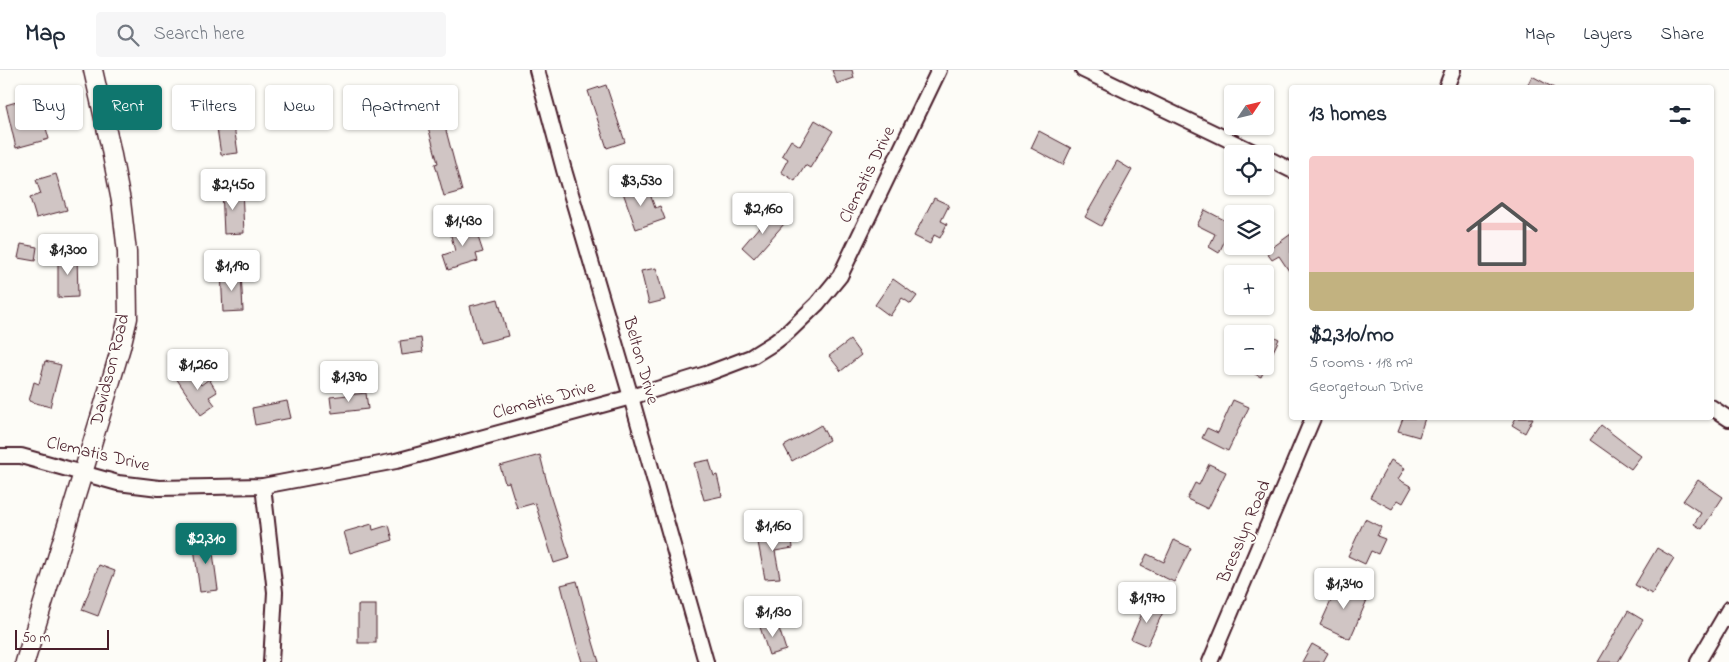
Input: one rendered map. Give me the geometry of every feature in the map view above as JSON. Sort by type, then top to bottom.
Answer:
[{"type":"street","name":"Davidson Road","points":[[25,662],[116,366],[128,318],[126,252],[121,201],[93,70]]},
{"type":"street","name":"Belton Drive","points":[[536,70],[706,662]]},
{"type":"street","name":"Clematis Drive","points":[[0,456],[21,456],[118,482],[159,488],[262,486],[396,462],[631,397],[709,373],[751,356],[776,342],[788,332],[817,304],[840,276],[940,70]]},
{"type":"street","points":[[1083,70],[1239,145]]},
{"type":"street","points":[[1447,85],[1453,70]]},
{"type":"street","points":[[1274,162],[1289,169]]},
{"type":"street","points":[[1714,409],[1729,419]]},
{"type":"street","name":"Bresslyn Road","points":[[1210,662],[1312,420]]},
{"type":"street","points":[[262,486],[275,592],[271,662]]},
{"type":"street","points":[[1698,662],[1729,609]]},
{"type":"building","points":[[832,70],[852,70],[854,78],[837,84]]},
{"type":"building","points":[[1532,76],[1548,85],[1528,85]]},
{"type":"building","points":[[606,85],[625,142],[607,148],[588,91]]},
{"type":"building","points":[[15,102],[15,130],[46,130],[49,139],[16,148],[6,105]]},
{"type":"building","points":[[815,120],[833,131],[810,168],[805,165],[795,181],[781,172],[788,159],[782,155],[791,140],[800,146]]},
{"type":"building","points":[[217,130],[235,130],[238,153],[221,155]]},
{"type":"building","points":[[429,130],[446,130],[462,191],[444,196],[435,164],[438,163]]},
{"type":"building","points":[[1039,131],[1071,148],[1063,165],[1031,148]]},
{"type":"building","points":[[1117,161],[1132,170],[1101,226],[1085,217]]},
{"type":"building","points":[[56,174],[67,210],[36,218],[30,198],[41,194],[36,180]]},
{"type":"building","points":[[636,181],[642,197],[650,194],[655,208],[660,206],[665,219],[636,229],[621,187]]},
{"type":"building","points":[[242,188],[244,233],[224,234],[222,189]]},
{"type":"building","points":[[934,198],[949,205],[941,221],[947,224],[940,238],[934,235],[930,244],[914,236]]},
{"type":"building","points":[[1205,210],[1224,220],[1224,242],[1219,253],[1209,247],[1215,234],[1197,225]]},
{"type":"building","points":[[771,213],[784,224],[754,258],[742,247]]},
{"type":"building","points":[[468,220],[471,230],[475,228],[483,252],[476,254],[478,261],[448,270],[443,255],[455,251],[450,232],[457,230],[455,224]]},
{"type":"building","points":[[1289,235],[1289,271],[1279,256],[1272,260],[1268,255],[1274,255],[1274,246]]},
{"type":"building","points":[[21,244],[37,247],[35,261],[18,258]]},
{"type":"building","points":[[58,255],[77,255],[78,297],[58,298]]},
{"type":"building","points":[[656,268],[665,300],[649,304],[641,271]]},
{"type":"building","points":[[241,271],[243,311],[223,312],[221,272]]},
{"type":"building","points":[[893,279],[917,296],[911,304],[902,298],[890,316],[875,305]]},
{"type":"building","points":[[498,299],[508,336],[480,343],[470,306]]},
{"type":"building","points":[[1274,336],[1279,339],[1274,350]]},
{"type":"building","points":[[421,338],[423,352],[402,355],[400,341]]},
{"type":"building","points":[[850,340],[861,355],[841,371],[829,356]]},
{"type":"building","points":[[45,361],[61,365],[50,407],[29,401],[34,382],[39,384]]},
{"type":"building","points":[[190,369],[201,385],[209,379],[217,392],[209,397],[215,405],[201,415],[176,378]]},
{"type":"building","points":[[366,393],[368,409],[332,413],[330,397]]},
{"type":"building","points":[[1233,400],[1249,407],[1228,451],[1202,438],[1207,428],[1218,433]]},
{"type":"building","points":[[287,401],[291,418],[255,425],[252,408]]},
{"type":"building","points":[[1402,420],[1424,420],[1419,437],[1398,431]]},
{"type":"building","points":[[1515,420],[1532,420],[1525,433],[1512,425]]},
{"type":"building","points":[[821,425],[829,440],[792,461],[784,446]]},
{"type":"building","points":[[1601,425],[1641,456],[1631,469],[1590,440]]},
{"type":"building","points":[[540,455],[570,558],[554,563],[535,503],[517,508],[509,482],[505,483],[500,466]]},
{"type":"building","points":[[709,460],[714,476],[717,475],[722,496],[704,500],[694,463]]},
{"type":"building","points":[[1391,460],[1405,468],[1398,479],[1412,487],[1403,503],[1398,500],[1392,509],[1370,497]]},
{"type":"building","points":[[1209,464],[1226,472],[1208,509],[1187,499],[1195,483],[1199,485]]},
{"type":"building","points":[[1698,480],[1723,497],[1702,529],[1694,524],[1701,513],[1683,501]]},
{"type":"building","points":[[1365,519],[1381,527],[1377,536],[1385,539],[1378,554],[1371,551],[1365,564],[1348,556]]},
{"type":"building","points":[[372,524],[373,530],[389,525],[393,540],[350,553],[344,532]]},
{"type":"building","points":[[791,532],[793,548],[775,551],[780,578],[765,579],[757,537]]},
{"type":"building","points":[[211,538],[218,590],[200,592],[193,540]]},
{"type":"building","points":[[1174,540],[1191,548],[1174,582],[1141,566],[1147,554],[1164,562]]},
{"type":"building","points":[[1657,548],[1674,558],[1652,594],[1635,585]]},
{"type":"building","points":[[99,565],[115,571],[98,616],[82,610]]},
{"type":"building","points":[[1341,579],[1359,588],[1356,595],[1367,600],[1350,639],[1320,625]]},
{"type":"building","points":[[577,581],[599,662],[582,662],[572,628],[561,585]]},
{"type":"building","points":[[1147,602],[1164,610],[1147,646],[1131,639]]},
{"type":"building","points":[[358,605],[376,605],[376,643],[358,643]]},
{"type":"building","points":[[1628,611],[1643,620],[1618,662],[1598,662]]},
{"type":"building","points":[[777,622],[786,650],[769,655],[760,627]]},
{"type":"building","points":[[1312,644],[1328,653],[1323,662],[1302,662]]}]
